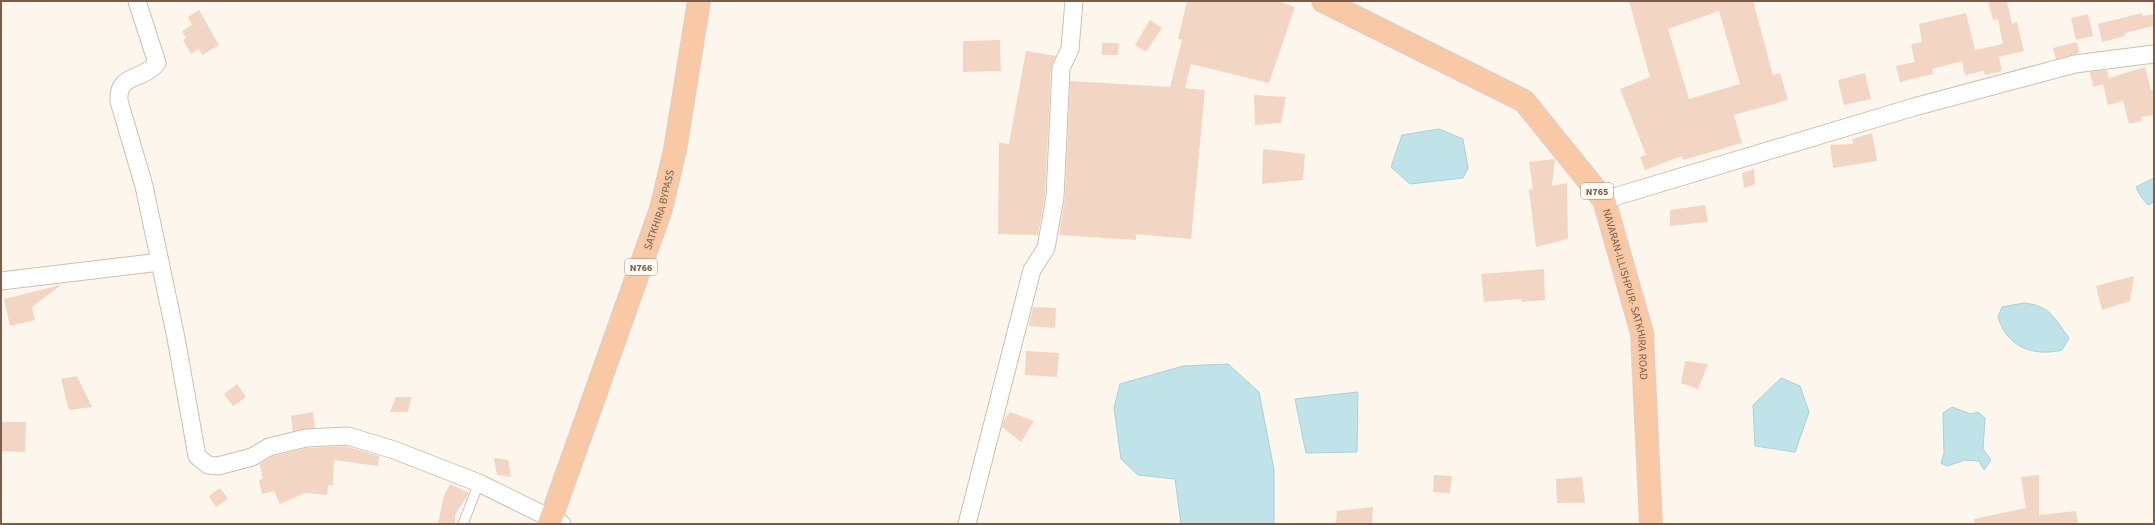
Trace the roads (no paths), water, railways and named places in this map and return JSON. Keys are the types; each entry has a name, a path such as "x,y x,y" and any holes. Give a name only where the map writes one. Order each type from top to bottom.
{"highway":[{"name":"SATKHIRA BYPASS","path":"554,522 661,209 675,150 699,1"},
{"name":"NAVARAN-ILLISHPUR- SATKHIRA ROAD","path":"1323,1 1524,100 1604,200 1642,333 1651,524"}],"street":[{"path":"137,1 157,63 149,71 123,83 118,91 119,101 144,186 176,338 197,456 208,465 218,466 252,457 270,447 306,438 348,436 394,450 478,484 554,522"},
{"path":"967,524 1032,270 1046,248 1055,197 1061,68 1070,49 1074,1"},
{"path":"1604,200 1914,107 2067,66 2154,54"},
{"path":"1,281 160,262"}],"lane":[{"path":"463,524 478,484"}],"water":[{"path":"1439,129 1463,139 1468,168 1463,178 1410,184 1391,167 1402,135"},
{"path":"2154,178 2154,202 2148,205 2141,197 2136,187"},
{"path":"2024,303 2040,307 2055,318 2069,338 2062,350 2051,352 2031,351 2022,347 2008,336 1998,317 2002,307"},
{"path":"1228,364 1259,392 1274,470 1274,524 1181,524 1175,479 1138,475 1121,459 1114,408 1120,384 1183,366"},
{"path":"1781,378 1800,386 1809,412 1795,452 1755,446 1753,405"},
{"path":"1358,392 1357,452 1306,453 1295,399"},
{"path":"1952,407 1971,414 1978,412 1985,418 1983,449 1991,460 1984,470 1979,461 1965,460 1947,466 1941,463 1944,453 1943,413"}]}
